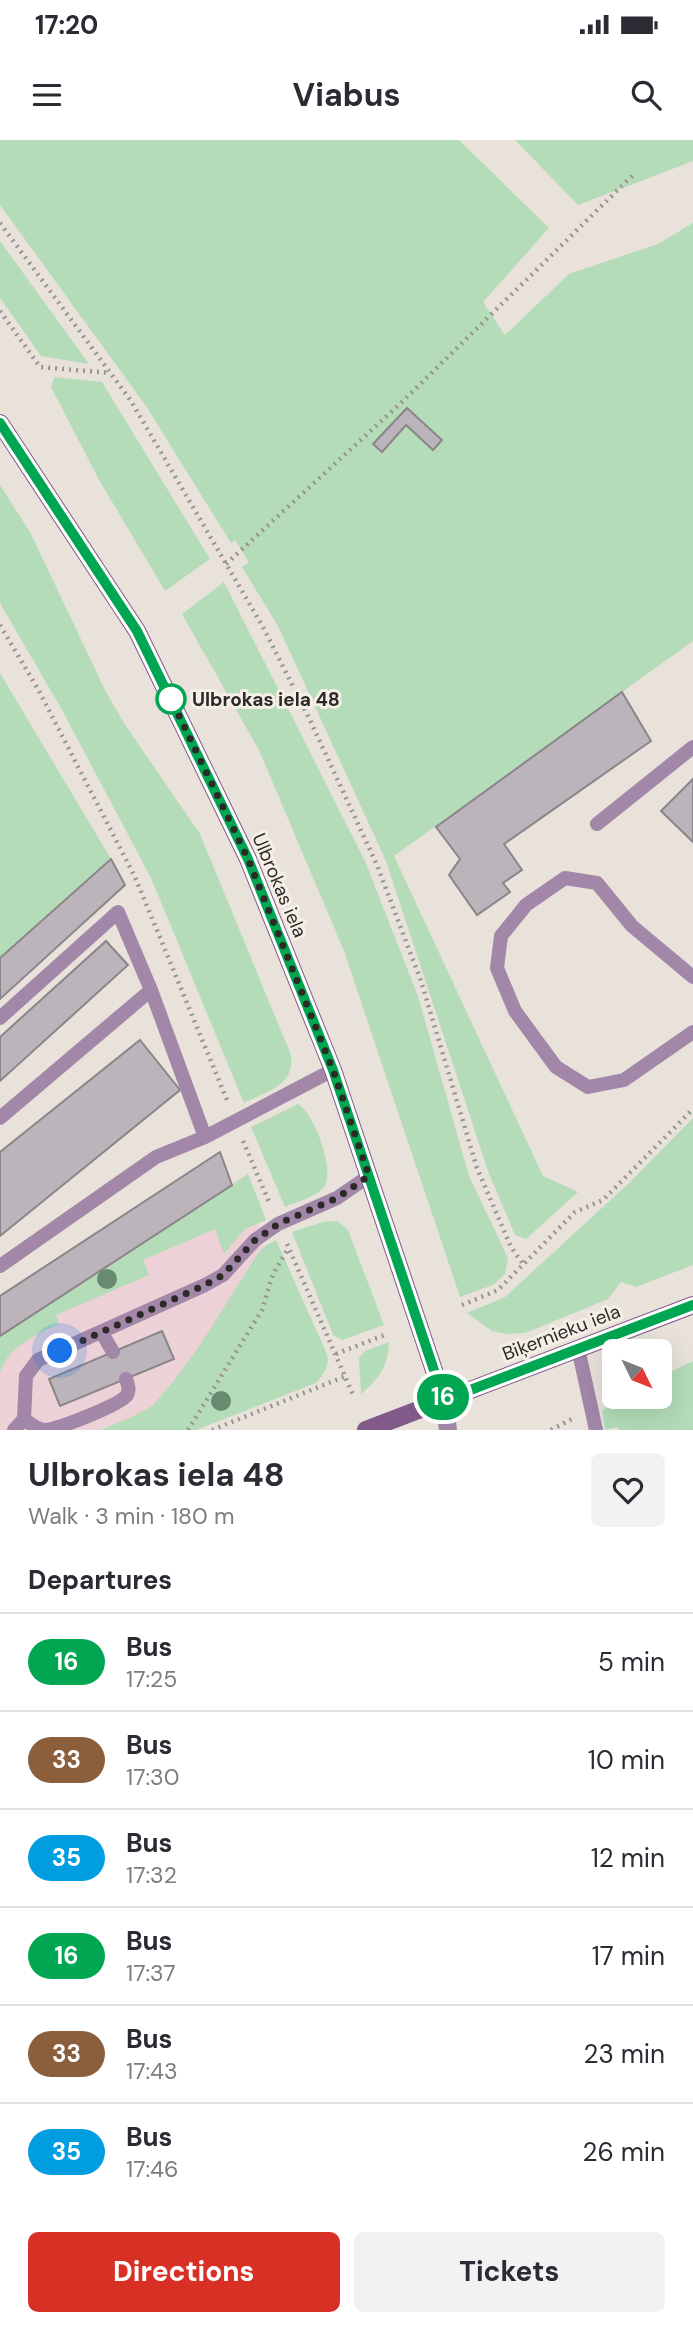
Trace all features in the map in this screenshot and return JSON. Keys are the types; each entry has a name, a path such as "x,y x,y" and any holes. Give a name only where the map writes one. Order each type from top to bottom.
{"main road":[{"name":"Ulbrokas iela","path":"0,423 137,631 248,859 333,1070 444,1400"},
{"name":"Biķernieku iela","path":"366,1430 693,1305"}],"street":[{"path":"444,1400 448,1430"}],"lane":[{"path":"597,824 693,747"},
{"path":"693,976 632,926 597,883 565,878 526,905 501,936 497,968 515,1011 556,1067 588,1087 624,1080 693,1032"},
{"path":"0,1018 118,912 151,990 205,1137"},
{"path":"0,1118 151,990"},
{"path":"0,1266 156,1157 205,1137 333,1070"},
{"path":"126,1379 128,1392 119,1402 55,1428 44,1430 19,1424 26,1376 38,1360 102,1333 223,1275 255,1240 278,1224 337,1198 369,1176"},
{"path":"102,1333 113,1352"},
{"path":"578,1348 596,1430"}],"path":[{"path":"226,564 402,401 634,174"},
{"path":"0,223 131,401 263,627 309,718 377,865 421,981 477,1168 511,1247 523,1264"},
{"path":"0,311 40,367 112,374"},
{"path":"462,1306 498,1290 575,1212 603,1200 693,1109"},
{"path":"188,1430 262,1310 273,1274 288,1248"},
{"path":"354,1397 336,1354 387,1334"},
{"path":"212,1430 346,1376"}],"shaded area":[{"path":"243,1177 269,1261 157,1430 0,1430 0,1337"}],"green space":[{"path":"0,140 459,140 549,228 483,302 505,335 569,274 658,244 693,223 693,641 394,856 543,1176 578,1192 526,1239 515,1235 489,1174 386,861 278,626 242,567 249,562 235,540 231,543 146,406 0,205"},
{"path":"515,140 693,140 693,161 578,205"},
{"path":"0,241 89,364 41,356 0,298"},
{"path":"54,377 102,382 210,559 165,591 98,478 51,387"},
{"path":"0,485 31,534 104,688 124,723 200,834 291,1055 289,1074 284,1081 244,1103 151,878 62,710 0,603"},
{"path":"224,582 365,861 418,996 469,1176 508,1258 505,1274 493,1285 460,1297 344,951 259,750 182,614"},
{"path":"0,673 111,859 0,958"},
{"path":"298,1104 316,1130 325,1156 327,1179 324,1187 316,1194 285,1207 251,1127"},
{"path":"693,1118 693,1265 636,1287 621,1282 608,1299 525,1333 492,1331 467,1313 505,1297 629,1183"},
{"path":"248,1174 266,1220 245,1229 224,1254 215,1229 143,1260 149,1275 56,1315 59,1324 32,1337 16,1349 0,1373 0,1337"},
{"path":"337,1221 348,1230 384,1325 342,1340 333,1335 292,1232 323,1222"},
{"path":"276,1240 327,1354 327,1366 316,1383 196,1430 100,1430 152,1406 202,1342 257,1255 265,1246"},
{"path":"389,1342 382,1371 361,1394 359,1358 365,1351"},
{"path":"693,1361 693,1430 619,1430 617,1427 605,1430 602,1411 604,1409 672,1409 672,1371"}],"building":[{"path":"407,408 442,440 433,450 406,425 382,452 373,444"},
{"path":"622,692 651,741 504,844 522,870 503,883 510,892 477,915 449,875 460,859 436,827"},
{"path":"693,779 693,842 661,811"},
{"path":"111,859 125,885 0,999 0,958"},
{"path":"106,941 128,965 0,1081 0,1037"},
{"path":"140,1040 180,1090 0,1236 0,1152"},
{"path":"220,1152 232,1185 0,1336 0,1296"},
{"path":"162,1331 174,1359 60,1406 49,1379"}],"bus line":[{"name":"16","path":"0,423 137,631 248,859 333,1070 444,1400 693,1305"}],"place":[{"name":"Ulbrokas iela 48","path":"171,699"}],"route":[{"path":"60,1351 223,1275 255,1240 278,1224 337,1198 369,1176 333,1070 248,859 171,699"}]}
